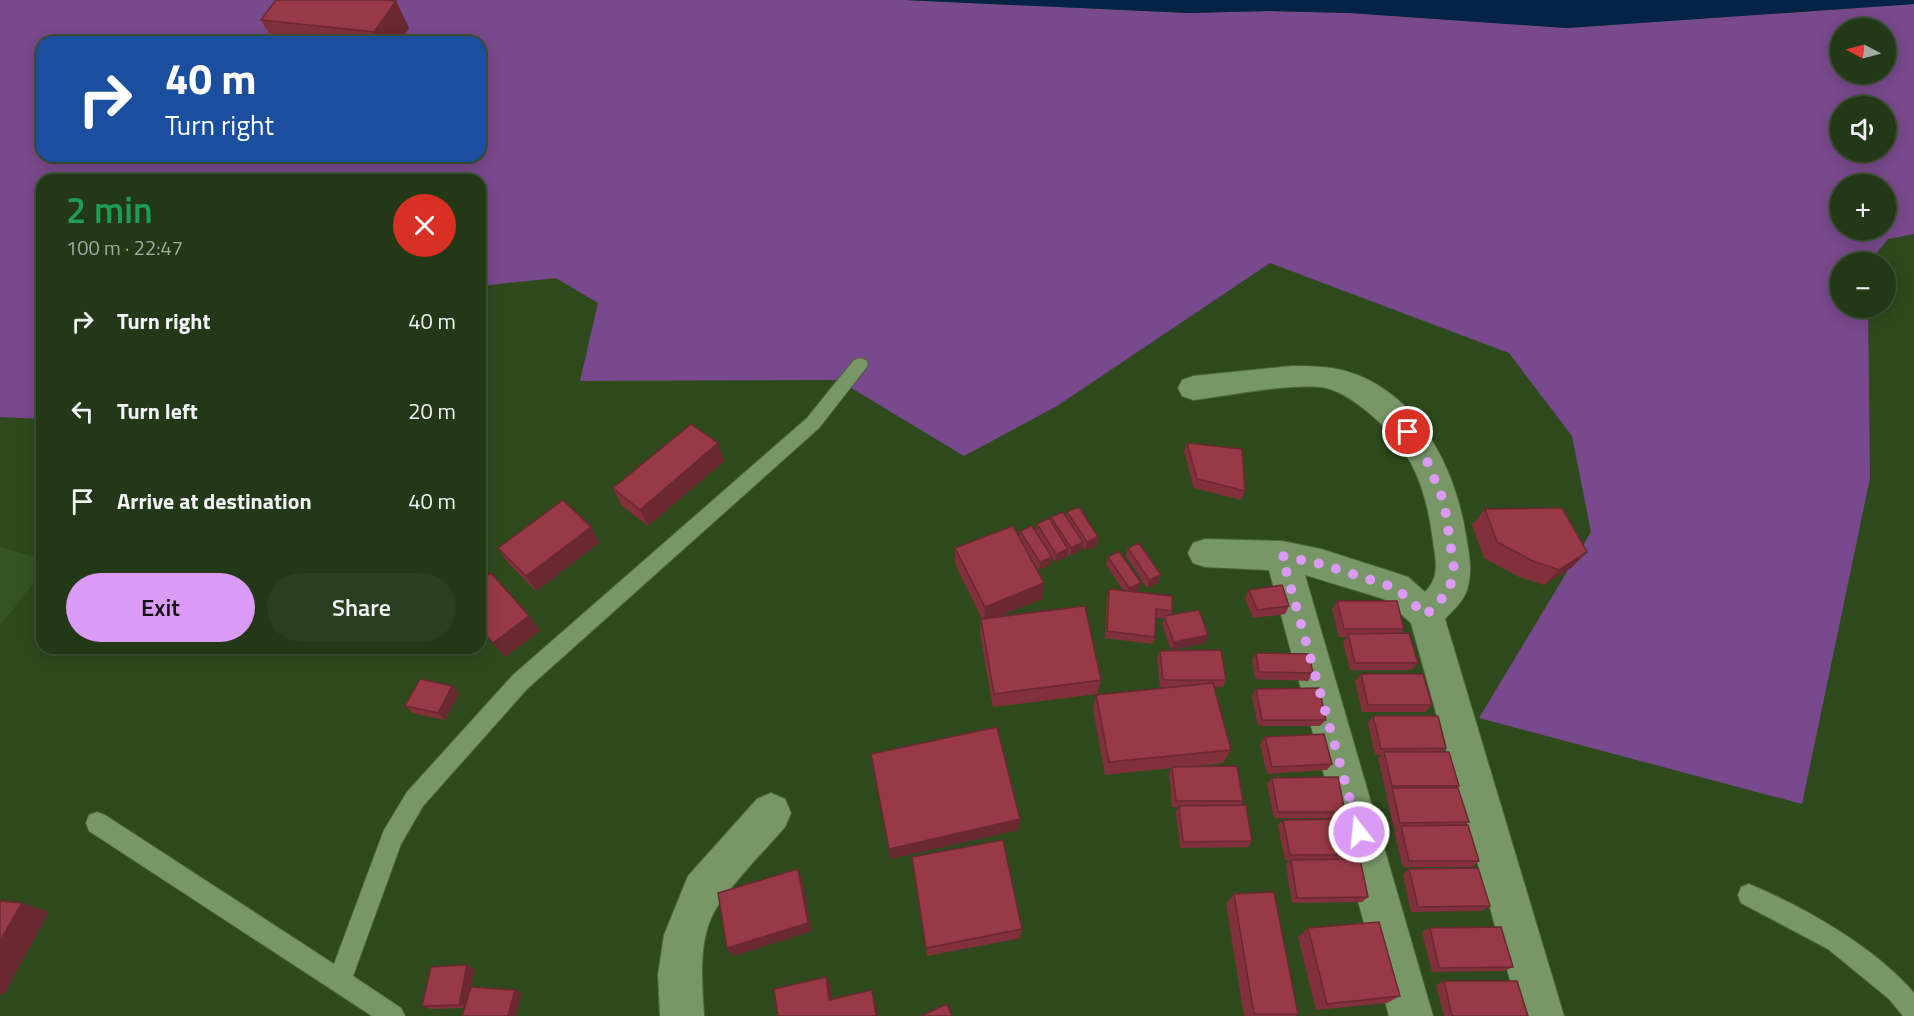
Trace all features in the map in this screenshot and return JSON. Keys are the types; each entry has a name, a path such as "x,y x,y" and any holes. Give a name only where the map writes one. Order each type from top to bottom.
{"street":[{"path":"1193,388 1292,377 1329,377 1365,392 1394,416 1422,449 1444,502 1454,569 1449,591 1426,615"},
{"path":"1205,553 1282,556 1321,564 1396,588 1426,615 1542,1016"},
{"path":"1282,556 1411,1016"},
{"path":"682,1016 680,975 685,935 703,891 771,813"}],"lane":[{"path":"340,981 392,838 415,800 520,682 813,423 860,364"},
{"path":"97,823 393,1016"},
{"path":"1749,895 1836,941 1898,991 1914,1011"}],"shaded area":[{"path":"0,0 905,0 1189,13 1268,11 1350,13 1567,28 1914,4 1914,234 1896,237 1896,174 1830,174 1830,240 1887,240 1877,252 1830,252 1830,318 1868,318 1870,478 1802,804 1479,718 1591,532 1572,436 1509,353 1270,263 1057,406 964,456 838,380 580,381 598,303 556,278 486,285 486,174 36,174 36,419 0,417"},
{"path":"0,547 36,557 36,580 0,626"}],"water":[{"path":"905,0 1914,0 1914,4 1567,28 1350,13 1268,11 1189,13"}],"building":[{"path":"276,0 396,1 374,32 261,20"},
{"path":"691,424 718,443 640,510 613,488"},
{"path":"1187,443 1242,449 1245,491 1197,479"},
{"path":"563,500 591,527 526,576 498,548"},
{"path":"1079,507 1098,537 1087,542 1067,512"},
{"path":"1562,508 1587,552 1559,570 1533,561 1497,542 1485,509"},
{"path":"1063,512 1083,542 1071,548 1051,517"},
{"path":"1049,518 1068,549 1056,554 1037,524"},
{"path":"1013,526 1044,583 985,607 955,548"},
{"path":"1032,526 1052,557 1040,562 1020,531"},
{"path":"1139,543 1161,575 1149,580 1128,548"},
{"path":"1119,551 1141,583 1129,588 1108,557"},
{"path":"491,573 529,616 493,643 486,635 486,576"},
{"path":"1282,585 1289,606 1257,610 1249,590"},
{"path":"1109,589 1172,596 1172,611 1156,609 1155,637 1107,631"},
{"path":"1337,601 1397,601 1404,629 1344,629"},
{"path":"1085,606 1101,680 994,694 981,619"},
{"path":"1199,610 1208,635 1174,642 1164,616"},
{"path":"1409,633 1418,663 1355,663 1348,634"},
{"path":"1221,650 1226,680 1163,680 1160,651"},
{"path":"1256,653 1309,654 1313,673 1259,672"},
{"path":"1361,674 1423,674 1432,705 1368,705"},
{"path":"420,679 452,686 438,713 405,706"},
{"path":"1213,683 1231,750 1109,762 1096,695"},
{"path":"1319,688 1326,720 1262,720 1256,689"},
{"path":"1373,716 1438,716 1446,748 1381,749"},
{"path":"997,727 1020,819 889,849 871,754"},
{"path":"1324,734 1332,764 1272,767 1265,737"},
{"path":"1384,752 1449,752 1459,786 1392,786"},
{"path":"1237,766 1243,801 1176,801 1172,767"},
{"path":"1338,777 1345,812 1278,812 1272,778"},
{"path":"1392,788 1458,788 1469,822 1400,823"},
{"path":"1246,805 1252,841 1183,842 1179,806"},
{"path":"1351,819 1358,855 1290,855 1283,820"},
{"path":"1468,825 1479,861 1409,861 1401,826"},
{"path":"1003,840 1022,929 926,948 912,857"},
{"path":"1360,859 1368,897 1297,898 1291,860"},
{"path":"1478,868 1490,906 1418,907 1409,869"},
{"path":"798,869 808,923 727,948 718,893"},
{"path":"1274,892 1298,1014 1254,1014 1234,894"},
{"path":"0,901 22,903 0,941"},
{"path":"1379,922 1400,996 1327,1004 1308,928"},
{"path":"1501,927 1513,967 1439,968 1430,928"},
{"path":"467,965 459,1005 422,1006 431,967"},
{"path":"826,977 829,1000 872,990 876,1016 778,1016 774,989"},
{"path":"1444,981 1517,981 1528,1016 1452,1016"},
{"path":"471,987 515,990 508,1016 462,1016"},
{"path":"947,1004 952,1016 921,1016"}],"route":[{"path":"1359,832 1282,556 1321,564 1396,588 1426,615 1449,591 1454,569 1444,502 1422,449 1408,432"}]}
